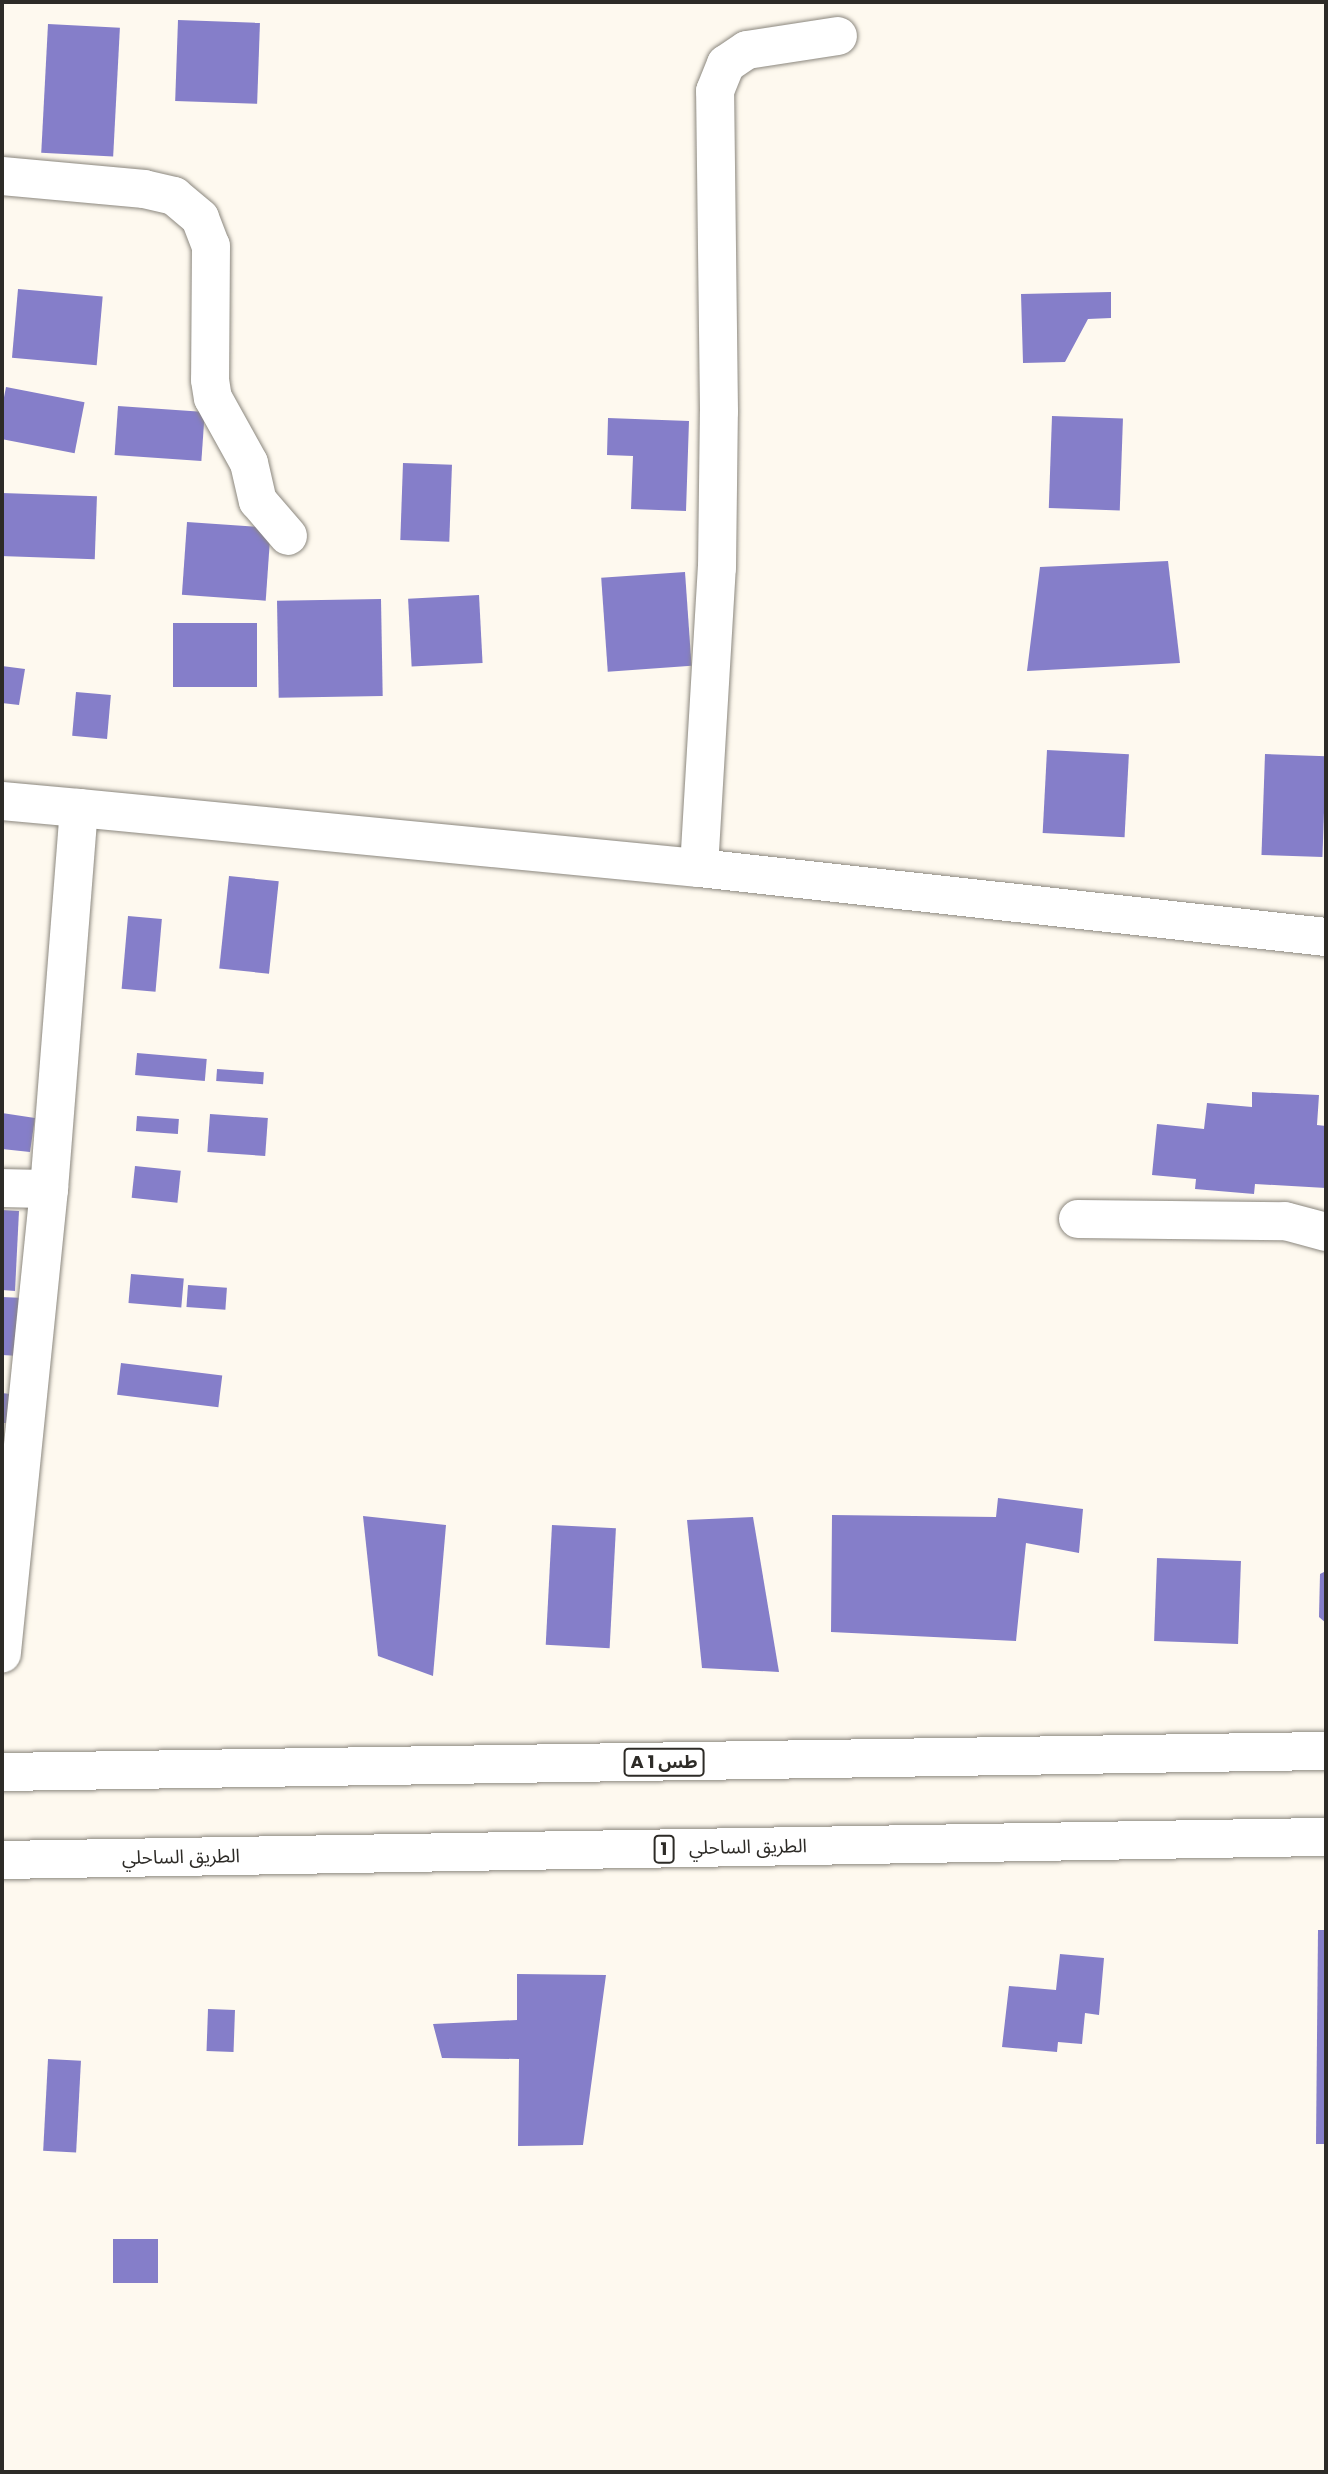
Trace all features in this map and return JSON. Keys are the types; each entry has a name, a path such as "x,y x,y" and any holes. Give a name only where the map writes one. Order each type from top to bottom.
{"main road":[{"path":"699,868 717,568 719,412 715,91 726,64 747,50 838,36"},
{"path":"2,176 144,189 174,196 200,218 211,246 210,380 214,398 249,463 263,510 288,536"},
{"path":"2,801 699,868 1326,937"},
{"path":"2,1654 49,1189 79,808"},
{"path":"2,1188 49,1189"},
{"path":"1079,1219 1285,1221 1326,1232"},
{"name":"A 1 طس","path":"2,1773 1326,1751"},
{"name":"الطريق الساحلي","path":"2,1860 1326,1837"}],"building":[{"path":"178,20 260,23 257,104 175,101"},
{"path":"48,24 120,28 113,157 41,153"},
{"path":"18,289 103,296 97,365 12,358"},
{"path":"1111,292 1111,318 1088,319 1065,362 1023,363 1021,294"},
{"path":"6,387 85,402 75,453 2,439 2,408"},
{"path":"118,406 205,412 201,461 115,455"},
{"path":"1052,416 1123,418 1120,510 1049,508"},
{"path":"608,418 689,421 686,511 631,509 633,456 607,455"},
{"path":"403,463 452,465 449,542 400,540"},
{"path":"2,493 97,496 95,559 2,556"},
{"path":"187,522 271,528 266,601 182,595"},
{"path":"1168,561 1180,663 1027,671 1040,567"},
{"path":"685,572 692,666 608,672 601,578"},
{"path":"479,595 483,663 412,667 408,599"},
{"path":"381,599 383,696 279,698 277,601"},
{"path":"173,623 257,623 257,687 173,687"},
{"path":"2,666 25,669 19,705 2,703"},
{"path":"76,692 111,695 107,739 72,736"},
{"path":"1047,750 1129,754 1125,837 1043,833"},
{"path":"1265,754 1326,756 1322,857 1261,855"},
{"path":"229,876 279,881 269,974 219,968"},
{"path":"128,916 162,919 156,992 122,989"},
{"path":"137,1053 207,1059 205,1081 135,1075"},
{"path":"217,1069 264,1072 263,1084 216,1081"},
{"path":"1252,1092 1319,1095 1317,1125 1326,1126 1326,1188 1255,1184 1254,1194 1195,1189 1196,1179 1152,1175 1157,1124 1204,1129 1207,1103 1252,1107"},
{"path":"2,1113 35,1118 30,1152 2,1149"},
{"path":"210,1114 268,1118 265,1156 207,1152"},
{"path":"137,1116 179,1119 178,1134 136,1131"},
{"path":"135,1166 181,1171 177,1203 132,1198"},
{"path":"2,1210 19,1211 15,1291 2,1290"},
{"path":"131,1274 184,1279 181,1308 128,1303"},
{"path":"188,1285 227,1288 225,1310 186,1307"},
{"path":"2,1297 24,1298 20,1356 2,1355"},
{"path":"121,1363 222,1375 218,1407 117,1395"},
{"path":"2,1393 10,1394 9,1423 2,1423"},
{"path":"998,1498 1083,1509 1079,1553 1026,1543 1016,1641 831,1632 832,1515 996,1517"},
{"path":"363,1516 446,1525 433,1676 378,1656"},
{"path":"753,1517 779,1672 702,1668 687,1520"},
{"path":"552,1525 616,1528 610,1648 546,1645"},
{"path":"1157,1558 1241,1561 1238,1644 1154,1641"},
{"path":"1326,1571 1326,1623 1319,1617 1320,1574"},
{"path":"1318,1930 1326,1930 1326,2144 1316,2144"},
{"path":"1060,1954 1104,1958 1099,2015 1085,2013 1082,2044 1058,2042 1057,2052 1002,2047 1009,1986 1056,1990"},
{"path":"517,1974 606,1975 583,2145 518,2146 519,2059 442,2058 433,2024 517,2020"},
{"path":"208,2009 235,2010 234,2052 207,2051"},
{"path":"48,2059 81,2061 76,2153 43,2151"},
{"path":"113,2239 158,2239 158,2283 113,2283"}]}
